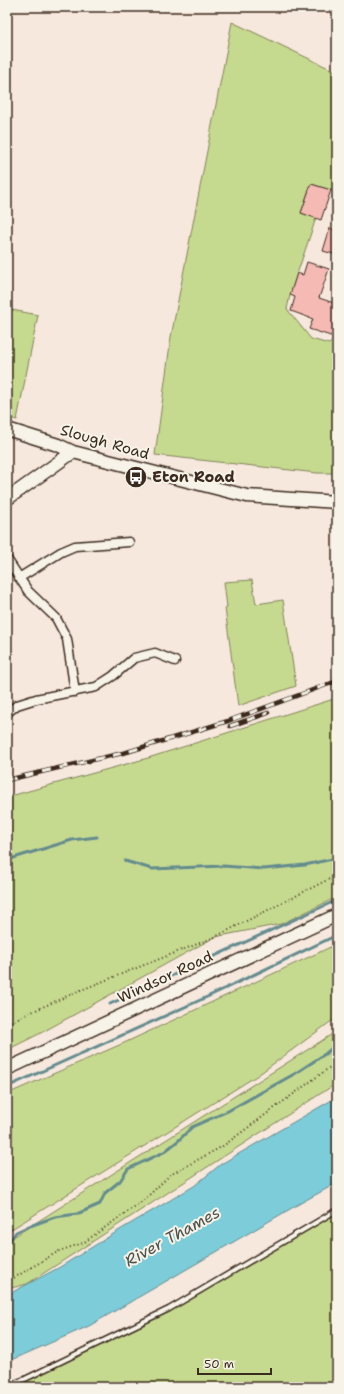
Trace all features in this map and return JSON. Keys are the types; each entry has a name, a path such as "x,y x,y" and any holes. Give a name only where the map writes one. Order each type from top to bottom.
{"main road":[{"name":"Slough Road","path":"7,429 73,452 247,496 337,502"},
{"path":"7,499 73,452"},
{"name":"Windsor Road","path":"7,1069 337,915"}],"street":[{"path":"19,578 61,552 75,546 129,542"},
{"path":"7,559 28,591 56,618 67,639 75,692"},
{"path":"7,713 16,705 36,699 96,687 113,676 134,658 155,653 175,660"}],"lane":[{"path":"7,1386 169,1309 337,1210"}],"path":[{"path":"7,1023 76,992 215,937 337,875"},
{"path":"7,1282 59,1251 83,1243 144,1200 170,1175 223,1146 337,1062"}],"green space":[{"path":"232,22 337,72 337,192 311,184 301,213 316,218 290,295 287,309 311,339 329,344 334,340 337,341 337,473 317,473 155,455 171,337"},
{"path":"7,309 38,315 17,420 7,417"},
{"path":"252,580 256,604 283,600 296,686 238,706 225,608 227,607 224,582"},
{"path":"337,698 337,897 281,924 215,937 39,1034 7,1050 7,797 148,758"},
{"path":"337,944 337,1017 258,1075 7,1232 7,1094 124,1043"},
{"path":"337,1031 337,1083 27,1284 7,1289 7,1241"},
{"path":"337,1210 337,1387 12,1387 54,1368 177,1303"}],"water":[{"name":"River Thames","path":"337,1097 337,1183 89,1326 7,1362 7,1295 60,1267 194,1186 221,1164"}],"building":[{"path":"311,184 331,190 321,220 301,213"},
{"path":"330,228 337,231 337,255 323,251"},
{"path":"307,262 329,269 319,298 337,304 337,338 309,329 313,319 291,311 295,297 290,295 297,273 303,275"}],"waterway":[{"path":"7,860 72,840 97,837"},
{"path":"125,861 152,869 223,866 264,869 305,865 337,858"},
{"path":"110,1004 337,900"},
{"path":"7,1087 207,997 337,935"},
{"path":"7,1245 16,1232 27,1227 55,1217 77,1214 100,1204 105,1193 120,1181 128,1169 164,1152 192,1127 228,1111 296,1073 325,1054 337,1044"}],"railway":[{"path":"7,780 127,752 228,721 337,681"},
{"path":"230,726 268,713"}],"place":[{"name":"Eton Road","path":"136,477"}]}
